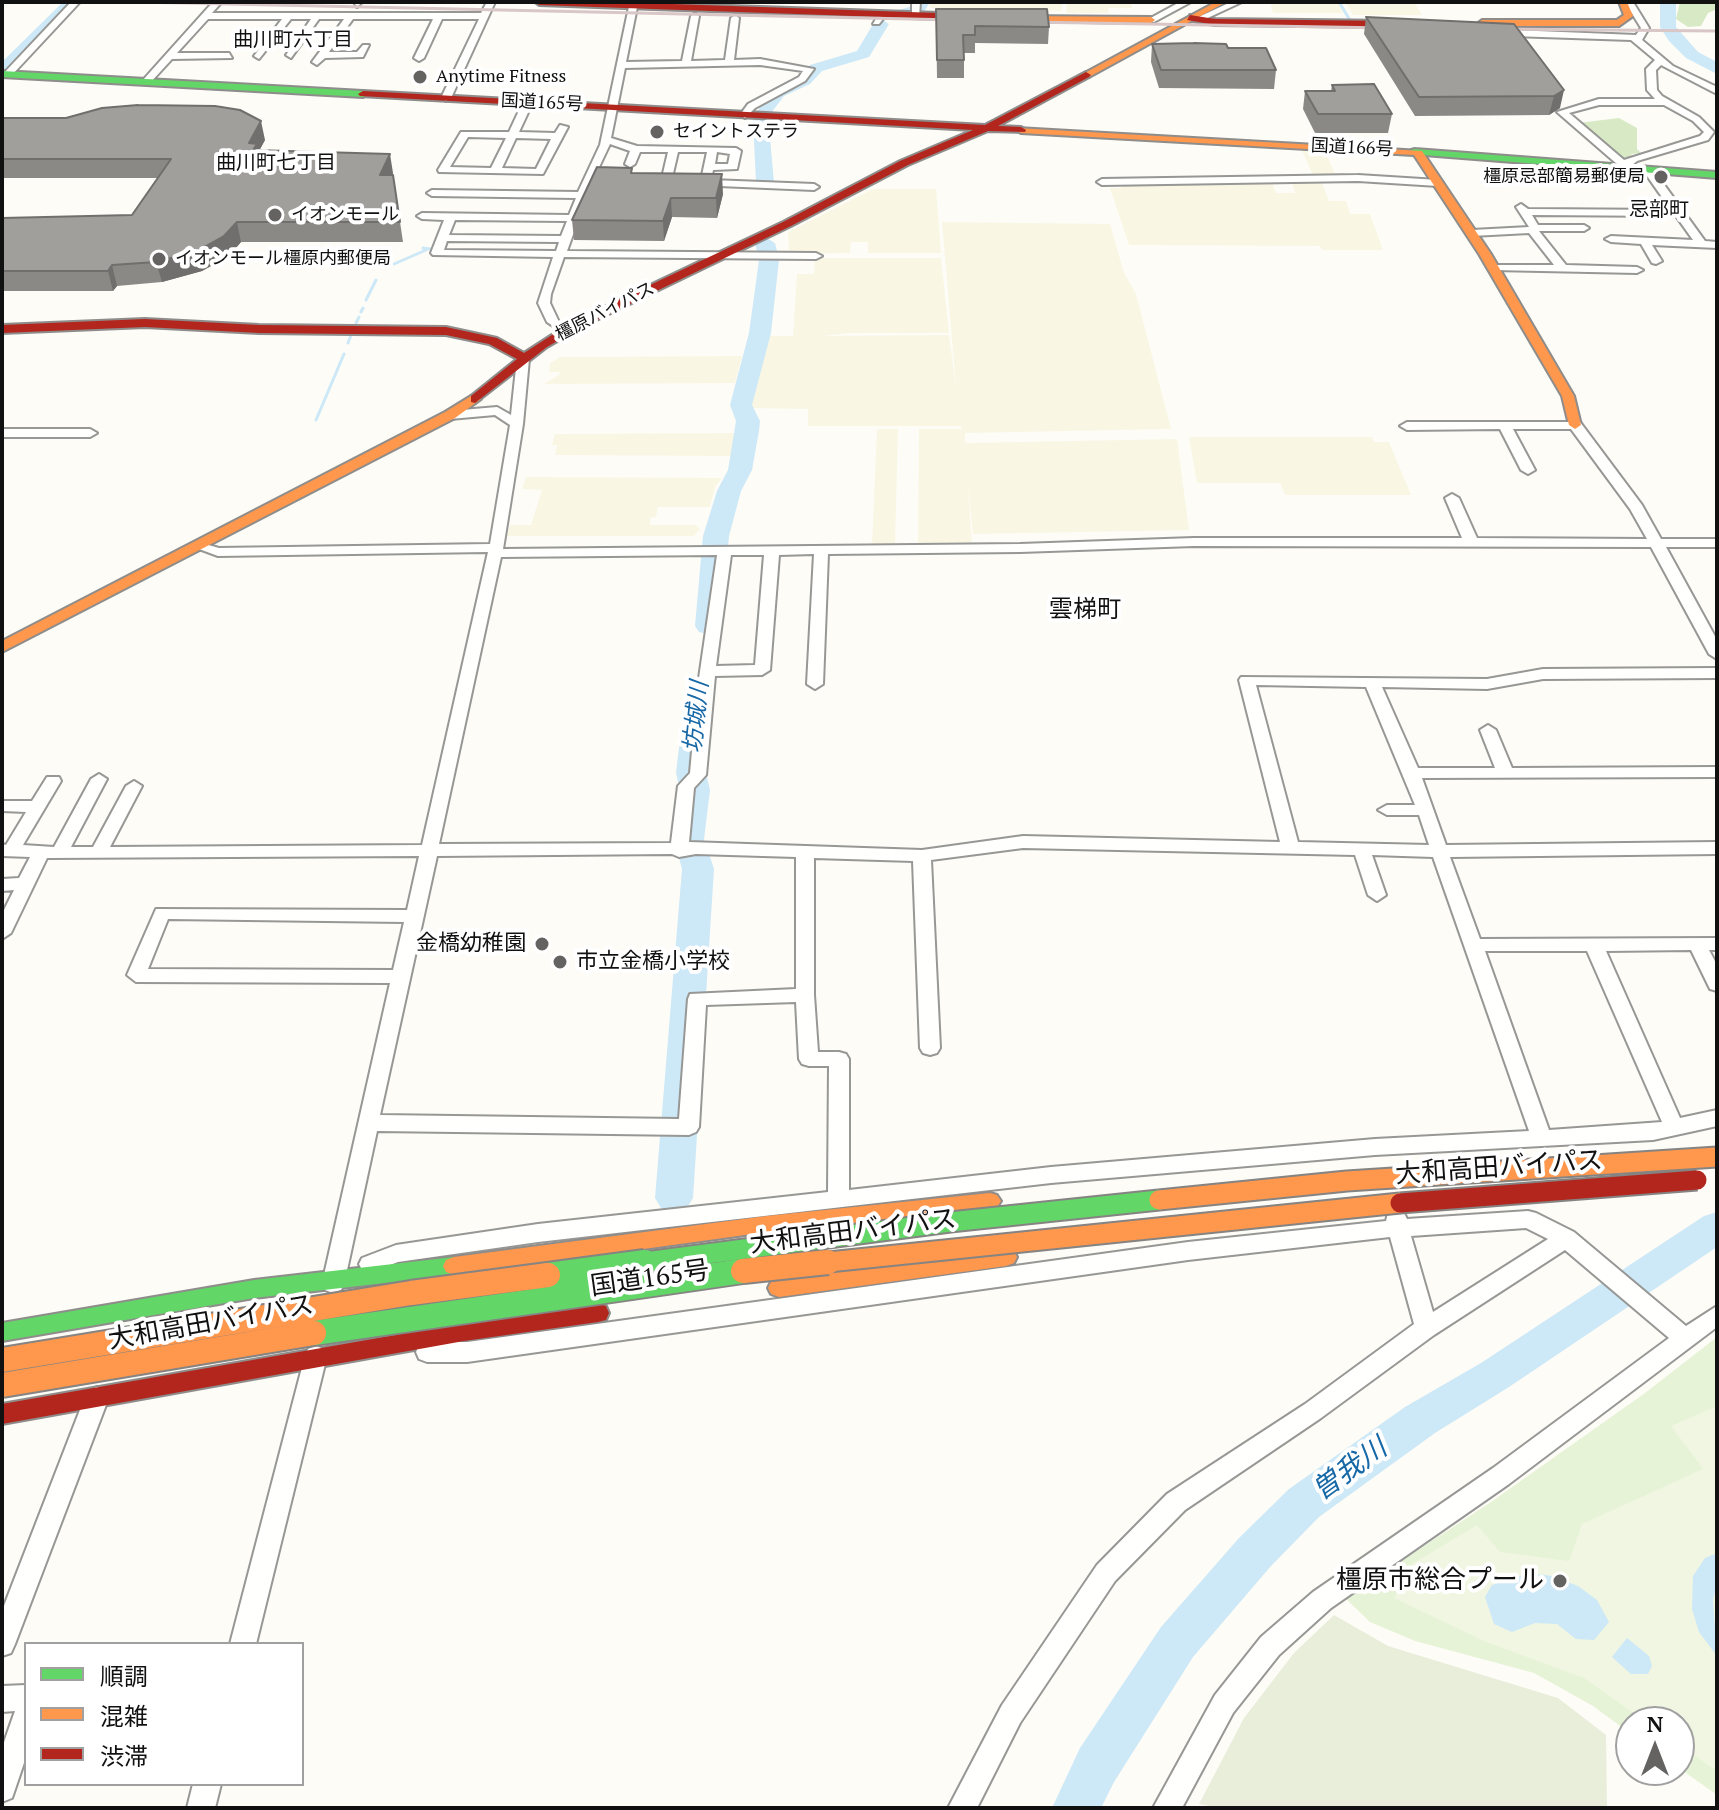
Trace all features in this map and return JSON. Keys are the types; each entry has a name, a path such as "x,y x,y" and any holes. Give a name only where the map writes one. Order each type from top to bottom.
{"main road":[{"path":"539,2 735,18 844,17"},
{"name":"橿原バイパス","path":"1097,48 1159,24 1197,14 1222,2"},
{"path":"1512,33 1465,29 1610,24 1629,18 1626,2"},
{"path":"633,8 990,23 1159,24"},
{"path":"880,18 916,10 1159,24"},
{"path":"1197,14 1416,28"},
{"name":"橿原バイパス","path":"2,629 275,494 442,406 518,354 864,183 987,128 1159,24"},
{"name":"国道165号","path":"5,74 987,128"},
{"path":"778,205 967,112"},
{"path":"861,121 909,129 915,132 917,138"},
{"name":"国道166号","path":"987,128 1624,166 1717,175"},
{"path":"1418,153 1493,267 1568,396 1575,425"},
{"path":"831,179 864,183"},
{"name":"橿原バイパス","path":"634,275 719,234"},
{"name":"橿原バイパス","path":"2,647 450,415 483,394 518,354 553,322 607,290"},
{"path":"2,329 158,323 259,329 427,330 471,334 518,354"},
{"name":"大和高田バイパス","path":"2,1360 396,1296 777,1243 1347,1181 1717,1157"},
{"name":"大和高田バイパス","path":"2,1385 409,1317 601,1289 973,1244 1354,1206 1717,1180"},
{"name":"国道165号","path":"2,1332 254,1289 911,1208 1347,1181"},
{"path":"755,1291 1354,1206"},
{"name":"国道165号","path":"2,1414 464,1332 617,1310"}],"street":[{"path":"5,74 76,2"},
{"path":"146,82 218,2"},
{"path":"446,98 491,2"},
{"path":"1159,24 1238,2"},
{"path":"1626,2 1645,28 1638,39"},
{"path":"553,322 551,286 583,195 595,179 633,8"},
{"path":"205,16 316,17 353,10 438,17 482,16"},
{"path":"353,10 320,59 360,55 366,47"},
{"path":"259,56 288,16"},
{"path":"691,79 695,16"},
{"path":"291,55 316,17"},
{"path":"419,58 438,17"},
{"path":"732,75 735,18"},
{"path":"1512,33 1621,35 1638,39 1680,74 1717,91"},
{"path":"169,56 229,56"},
{"path":"1661,60 1649,75 1652,90 1665,102 1696,119 1707,129 1708,136 1624,166 1562,112 1599,102 1665,102"},
{"path":"622,65 732,62 809,69 802,79 751,106 745,115"},
{"path":"495,171 528,102"},
{"path":"560,132 539,172 443,170 465,134 514,135 560,132"},
{"path":"606,140 636,149 736,151 733,167 709,167"},
{"path":"630,164 636,149"},
{"path":"666,182 674,149"},
{"path":"705,183 713,149"},
{"path":"1648,170 1701,243"},
{"path":"1102,182 1368,178 1438,183"},
{"path":"692,182 831,179"},
{"path":"652,181 679,182"},
{"path":"432,193 583,195"},
{"path":"1562,268 1522,209 1677,213"},
{"path":"422,216 574,218"},
{"path":"451,216 440,247 564,248 674,256 816,256"},
{"path":"1472,233 1584,228"},
{"path":"1694,232 1717,232"},
{"path":"1611,239 1717,245"},
{"path":"1644,240 1656,261"},
{"path":"1493,267 1637,270"},
{"path":"244,1642 371,1123 495,550 517,424 518,354"},
{"path":"450,415 497,411 517,424"},
{"path":"1407,426 1575,425 1637,508 1717,654"},
{"path":"1505,427 1528,470"},
{"path":"2,433 90,433"},
{"path":"1452,498 1472,544"},
{"path":"198,546 233,552 1020,548 1194,542 1717,543"},
{"path":"687,849 692,781 708,671 718,549"},
{"path":"708,671 762,670 772,549"},
{"path":"815,684 821,549"},
{"path":"1291,850 1247,680 1487,684 1543,674 1717,673"},
{"path":"1372,683 1412,773 1542,1138"},
{"path":"1488,730 1506,773"},
{"path":"1412,773 1717,772"},
{"path":"2,933 26,884 99,779"},
{"path":"7,850 53,781"},
{"path":"99,852 134,786"},
{"path":"2,806 37,807"},
{"path":"1387,810 1424,810"},
{"path":"7,850 687,849 922,856 1023,842 1291,850 1717,848"},
{"path":"1362,850 1377,895"},
{"path":"805,852 805,995 809,1059 839,1059 838,1199"},
{"path":"922,856 930,1048"},
{"path":"2,885 26,884"},
{"path":"401,977 136,975 162,913 416,916"},
{"path":"1472,945 1707,944 1717,984"},
{"path":"1594,945 1675,1129"},
{"path":"371,1123 689,1127 697,999 805,995"},
{"path":"335,1279 396,1254 538,1233 1051,1175 1375,1147 1675,1129 1717,1118"},
{"path":"1375,1147 1426,1328"},
{"path":"352,1353 467,1352 1188,1251 1399,1228 1528,1219 1570,1241 1682,1334"},
{"path":"962,1808 1011,1714 1106,1573 1176,1502 1313,1411 1426,1328 1570,1241"},
{"path":"1167,1808 1224,1704 1270,1646 1322,1600 1501,1476 1682,1334 1717,1315"},
{"path":"53,1405 63,1322"},
{"path":"2,1644 97,1397"},
{"path":"2,1699 24,1698"},
{"path":"2,1788 24,1723"},
{"path":"201,1808 206,1786"}],"shaded area":[{"path":"928,2 1062,4 1061,11 931,8"},
{"path":"1067,2 1131,2 1132,8 1108,8 1109,13 1066,13"},
{"path":"1337,2 1343,13 1273,13 1271,4"},
{"path":"1345,2 1414,2 1422,15 1353,15"},
{"path":"1301,149 1325,151 1336,176 1314,177"},
{"path":"1271,180 1276,193 1295,193 1291,180 1321,180 1329,201 1346,201 1350,214 1370,214 1383,250 1322,250 1320,246 1129,245 1110,188 1121,188 1120,183"},
{"path":"873,189 936,189 941,253 868,253 868,242 851,242 850,253 789,254 788,232"},
{"path":"942,222 1110,224 1124,273 1136,294 1171,429 965,433 965,443 1177,439 1189,530 973,534 968,485 972,545 918,545 919,429 961,429 961,426 808,426 808,409 748,408 745,403 763,336 793,336 797,274 814,274 815,258 941,258 949,333 824,336 949,335 956,387"},
{"path":"742,356 735,383 544,384 559,375 560,372 549,372 550,363 560,357"},
{"path":"877,429 898,429 895,546 872,546"},
{"path":"736,433 732,456 555,455 557,445 552,445 555,434"},
{"path":"1189,437 1372,437 1374,442 1389,442 1411,495 1285,495 1280,483 1197,483"},
{"path":"526,477 722,478 715,487 710,507 658,507 656,517 650,518 650,525 696,525 700,529 694,536 507,536 510,525 531,525 542,490 522,489"}],"green space":[{"path":"1680,2 1717,2 1717,9 1708,13 1701,26 1688,27 1676,19"},
{"path":"1619,118 1637,128 1637,149 1641,153 1631,154 1633,157 1612,159 1570,124"},
{"name":"橿原市総合プール","path":"1717,1337 1717,1795 1695,1779 1695,1706 1615,1706 1615,1722 1593,1706 1534,1673 1415,1641 1370,1622 1345,1598 1491,1502 1645,1393"},
{"name":"橿原市総合プール","path":"1717,1406 1717,1771 1695,1756 1695,1706 1623,1706 1584,1678 1484,1641 1394,1598 1412,1564 1477,1525 1500,1552 1569,1561 1582,1524 1703,1469 1671,1426"},
{"path":"1334,1615 1388,1646 1558,1698 1606,1735 1607,1808 1219,1808 1199,1804 1244,1718 1294,1653"}],"water":[{"path":"1717,1553 1717,1585 1713,1600 1717,1656 1699,1632 1692,1609 1693,1576 1705,1558"},
{"path":"1529,1573 1552,1576 1578,1586 1597,1600 1609,1622 1594,1640 1576,1639 1557,1624 1535,1623 1512,1632 1494,1624 1485,1597 1492,1585"},
{"path":"1627,1638 1649,1656 1652,1666 1648,1674 1631,1674 1612,1657"}],"building":[{"path":"936,9 1047,9 1049,27 975,26 975,35 963,35 964,60 937,60"},
{"path":"1366,17 1514,24 1564,90 1554,96 1419,97"},
{"path":"1152,44 1226,44 1228,48 1266,48 1276,70 1161,70"},
{"path":"1374,84 1392,114 1318,114 1305,91 1335,91 1332,85"},
{"name":"イオンモール","path":"215,106 240,110 261,121 249,143 257,144 253,150 390,154 380,175 393,175 400,222 237,222 224,236 197,251 156,262 112,265 108,271 2,271 2,218 132,215 171,159 2,159 2,118 66,118 102,108"},
{"path":"597,167 632,168 631,173 722,174 716,198 671,198 663,221 572,220"}],"waterway":[{"path":"6,67 72,2"},
{"name":"坊城川","path":"904,13 919,9 922,2"},
{"path":"1339,2 1351,22"},
{"name":"曽我川","path":"1668,2 1668,27 1675,38 1692,55 1717,69"},
{"name":"坊城川","path":"766,112 778,93 804,80 816,68 863,54 881,24"},
{"name":"坊城川","path":"762,120 765,182"},
{"name":"坊城川","path":"708,626 716,536 729,491 740,470 747,431 748,421 741,405 760,333 769,260 765,243"},
{"path":"423,248 438,250"},
{"path":"394,264 426,250"},
{"path":"366,300 376,280"},
{"path":"361,312 363,308"},
{"path":"356,323 359,317"},
{"path":"348,343 351,335"},
{"path":"316,420 344,354"},
{"name":"坊城川","path":"674,1198 698,869 689,839 695,790 691,773 694,747"},
{"name":"曽我川","path":"1076,1808 1097,1765 1177,1642 1255,1552 1304,1503 1420,1420 1495,1375 1717,1227"}],"railway":[{"path":"137,2 956,20"},
{"path":"1028,22 1388,28"},
{"path":"1496,29 1717,31"}],"traffic: fast":[{"path":"2,74 363,94"},
{"path":"1415,152 1717,175"},
{"path":"548,1275 950,1222 1159,1200"},
{"path":"2,1332 254,1289 454,1266"},
{"path":"314,1333 743,1271"}],"traffic: slow":[{"path":"1086,75 1222,2"},
{"path":"1482,23 1619,23 1629,16 1623,2"},
{"path":"1017,18 1151,20"},
{"path":"1021,130 1415,152"},
{"path":"1418,153 1485,254 1568,396 1575,425"},
{"path":"2,647 450,415 475,399"},
{"path":"1159,1200 1347,1181 1717,1157"},
{"path":"454,1266 767,1224 990,1201"},
{"path":"743,1271 1400,1203"},
{"path":"779,1288 1006,1257"},
{"path":"2,1360 411,1293 548,1275"},
{"path":"2,1385 314,1333"}],"traffic: jam":[{"path":"539,2 968,17"},
{"path":"1190,18 1215,22 1397,24"},
{"path":"475,399 543,344 576,325 787,224 904,163 987,128 1086,75"},
{"path":"363,94 1021,130"},
{"path":"2,329 145,323 259,329 446,331 493,341 518,353 523,359"},
{"path":"1400,1203 1697,1180"},
{"path":"2,1414 464,1332 598,1313"}],"place":[{"name":"Anytime Fitness","path":"420,77"},
{"name":"セイントステラ","path":"657,132"},
{"name":"橿原忌部簡易郵便局","path":"1661,177"},
{"name":"イオンモール","path":"275,215"},
{"name":"イオンモール橿原内郵便局","path":"159,259"},
{"name":"金橋幼稚園","path":"542,944"},
{"name":"市立金橋小学校","path":"560,962"},
{"name":"橿原市総合プール","path":"1560,1581"}],"district":[{"name":"曲川町六丁目","path":"293,40"},
{"name":"曲川町七丁目","path":"276,163"},
{"name":"忌部町","path":"1659,210"},
{"name":"雲梯町","path":"1085,610"}]}
